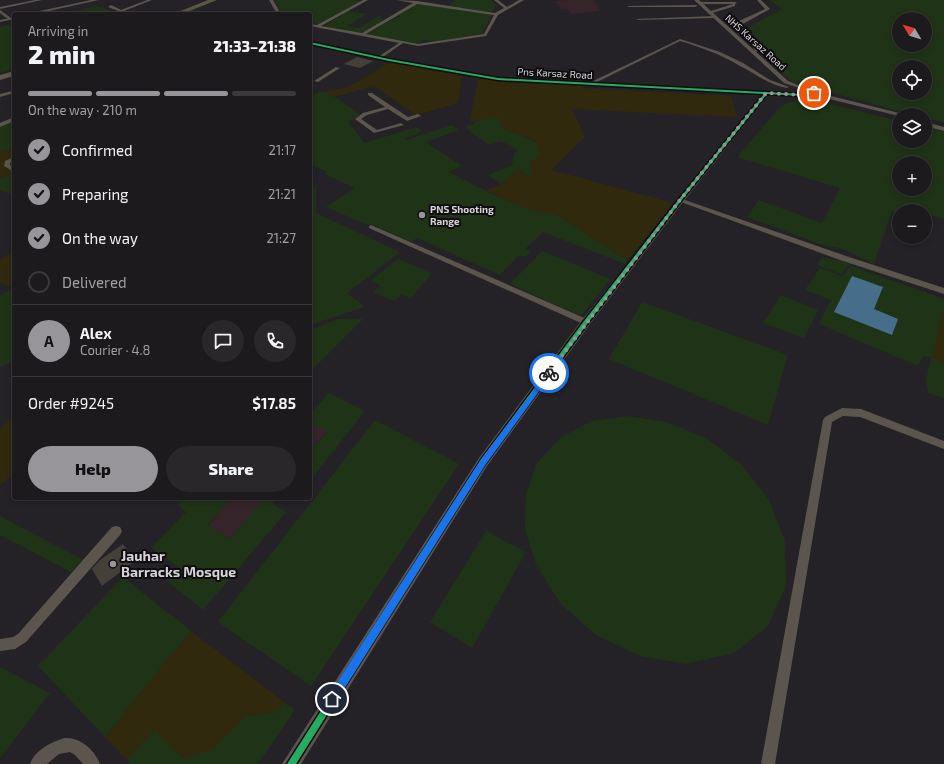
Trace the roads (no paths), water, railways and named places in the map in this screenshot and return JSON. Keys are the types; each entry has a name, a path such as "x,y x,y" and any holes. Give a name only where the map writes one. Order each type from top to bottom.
{"main road":[{"path":"173,12 205,0"},
{"path":"181,12 214,0"},
{"path":"0,77 12,73"},
{"path":"0,84 12,79"}],"street":[{"path":"0,8 40,0"},
{"path":"38,12 97,0"},
{"path":"43,12 103,0"},
{"path":"111,6 110,7 121,11 150,0"},
{"path":"271,0 278,12"},
{"path":"318,26 366,0"},
{"path":"398,0 418,1 496,14"},
{"path":"496,0 506,8"},
{"path":"312,24 401,43 418,45 485,35 496,14 522,0"},
{"name":"NHS Karsaz Road","path":"691,0 711,16 774,77 802,94"},
{"path":"759,0 769,8 740,23 739,25 767,66"},
{"path":"743,32 744,25 748,21 774,10 764,0"},
{"path":"362,35 418,1"},
{"path":"733,2 735,4 711,16 639,20 628,5 697,4 733,2"},
{"path":"0,11 12,18"},
{"path":"0,20 12,18"},
{"path":"589,84 680,40 715,52 741,64 776,85 787,86"},
{"path":"380,58 401,43"},
{"name":"Pns Karsaz Road","path":"312,44 486,78 766,93 813,94"},
{"name":"NHS Karsaz Road","path":"743,47 786,82 813,94 892,116"},
{"path":"316,82 338,68"},
{"path":"0,96 12,92"},
{"path":"291,764 484,462 586,322 680,200 766,93"},
{"path":"370,94 407,119 418,116"},
{"name":"NHS Karsaz Road","path":"813,94 892,113"},
{"path":"389,107 365,114 358,119 376,132 401,124"},
{"path":"0,125 12,120"},
{"path":"932,123 944,126"},
{"path":"932,125 944,129"},
{"path":"12,160 7,162 7,166 12,169"},
{"path":"680,200 843,258 944,291"},
{"path":"371,227 586,322"},
{"path":"768,764 828,420 842,412 861,413 944,444"},
{"path":"0,645 14,643 22,638 116,531"},
{"path":"37,764 56,749 66,744 75,746 93,764"}],"water":[{"path":"852,276 883,287 874,309 898,319 892,335 834,312"}],"place":[{"name":"PNS Shooting Range","path":"422,215"},
{"name":"Jauhar Barracks Mosque","path":"113,564"}]}
